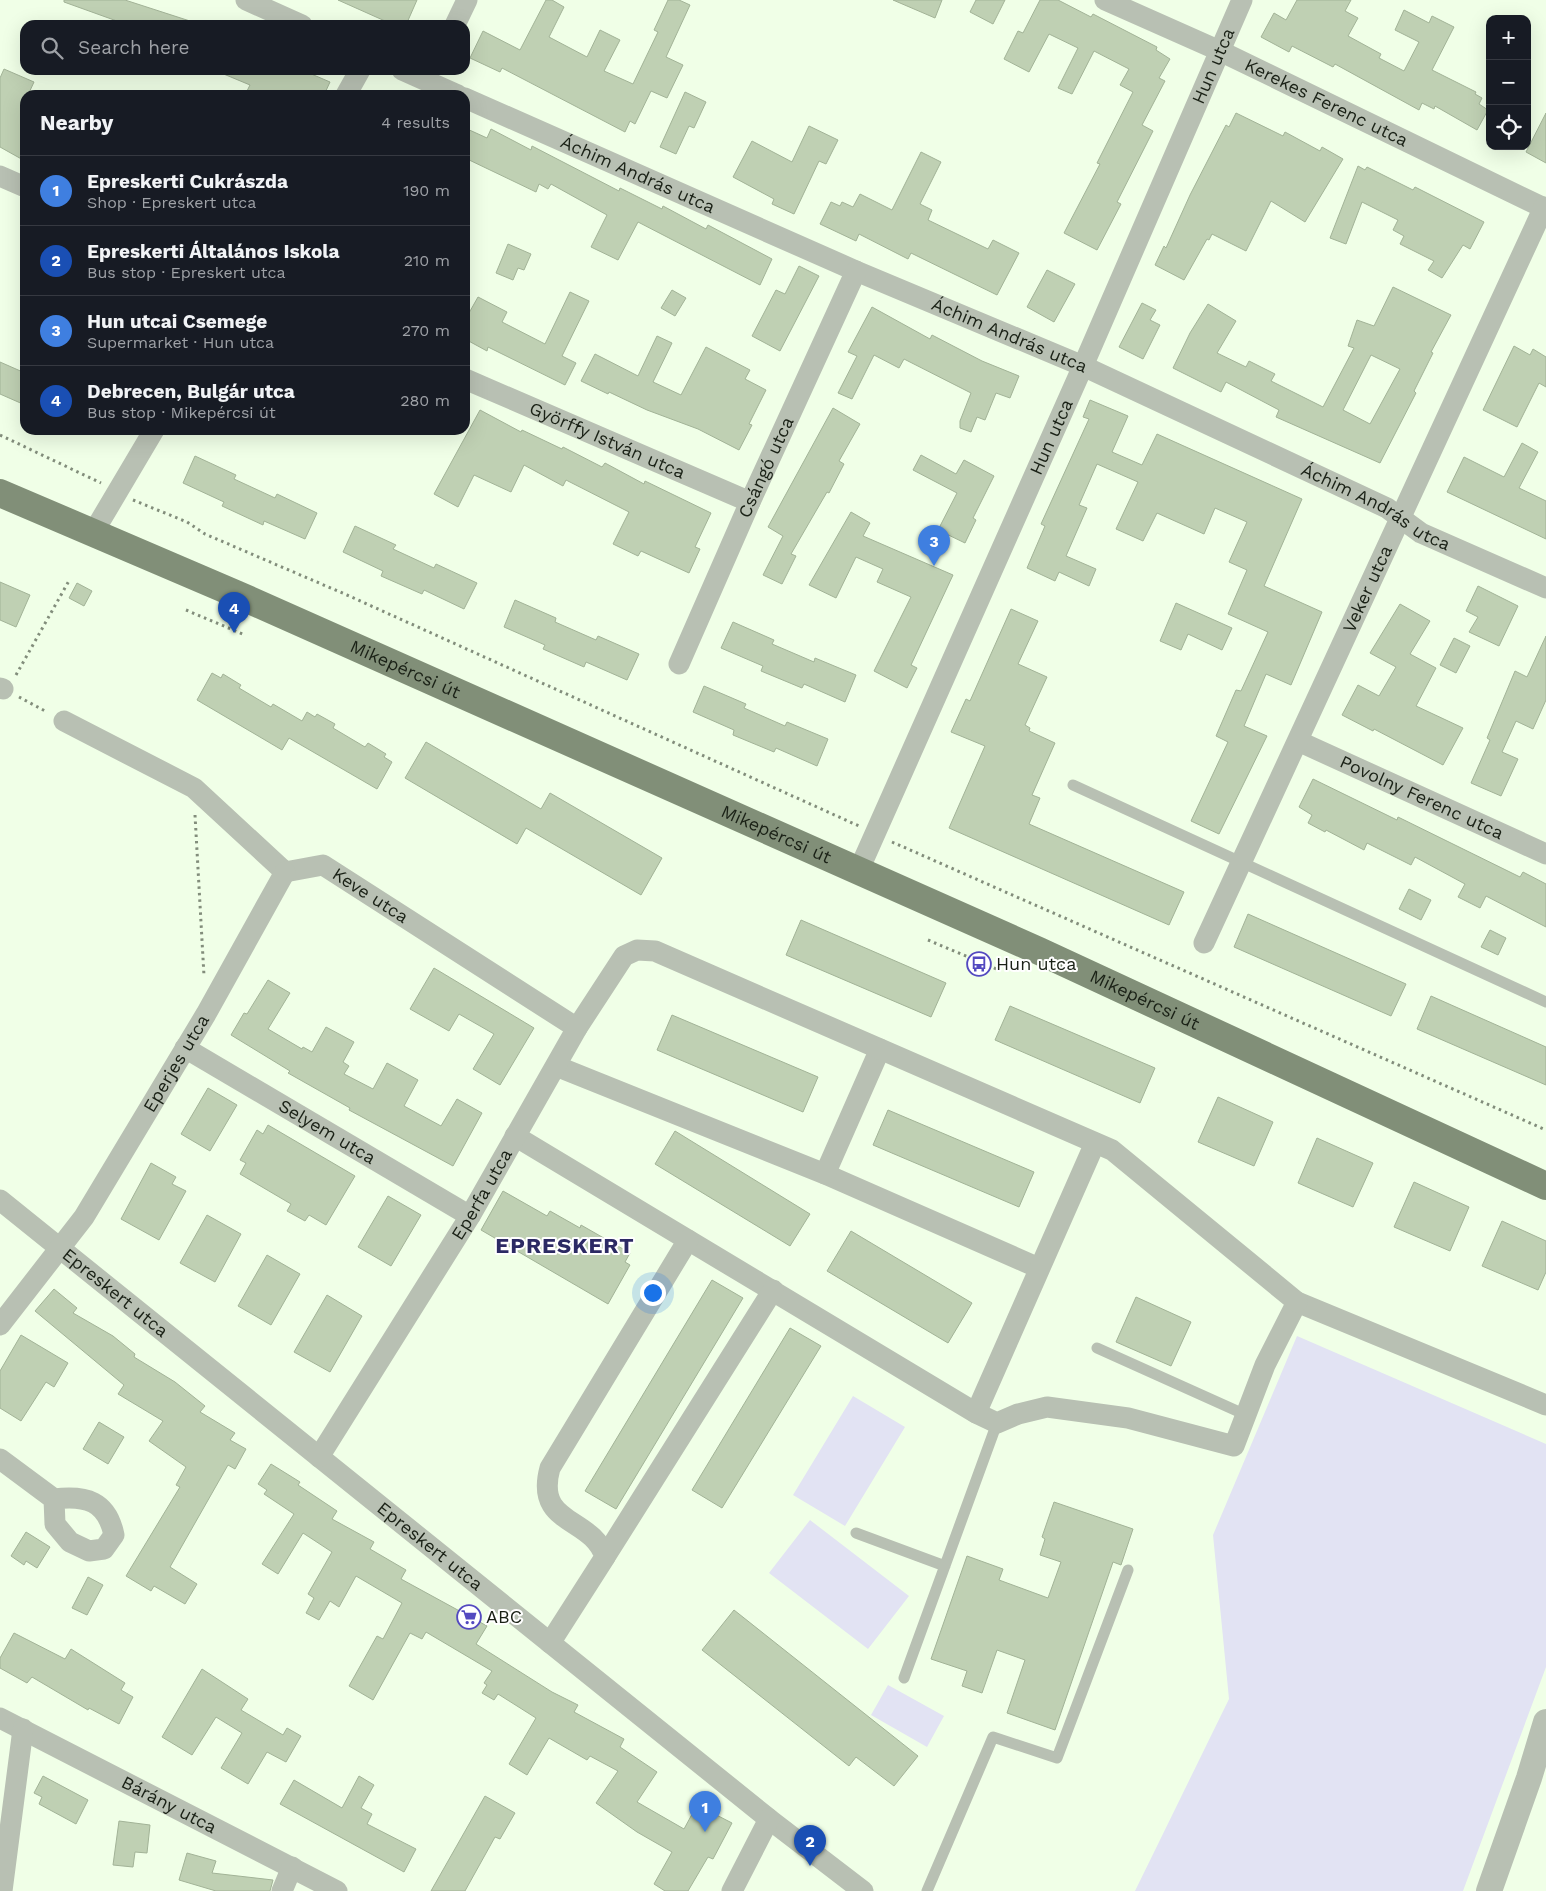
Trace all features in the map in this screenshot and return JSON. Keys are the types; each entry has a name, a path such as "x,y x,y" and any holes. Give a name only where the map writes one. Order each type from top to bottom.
{"main road":[{"name":"Mikepércsi út","path":"0,493 236,594 858,872 1040,951 1546,1186"}],"street":[{"path":"246,0 291,20"},
{"path":"457,20 466,0"},
{"name":"Kerekes Ferenc utca","path":"1105,0 1220,51 1545,208"},
{"name":"Hun utca","path":"858,872 1083,366 1242,0"},
{"path":"349,90 357,75"},
{"path":"431,76 451,90"},
{"name":"Áchim András utca","path":"470,100 856,272 1083,366 1387,508 1421,533 1546,588"},
{"path":"0,176 20,185"},
{"name":"Veker utca","path":"1204,943 1545,208"},
{"name":"Csángó utca","path":"679,664 750,502 856,272"},
{"name":"Györffy István utca","path":"470,381 750,502"},
{"path":"93,533 151,435"},
{"path":"64,721 194,788 286,872"},
{"name":"Povolny Ferenc utca","path":"1298,741 1546,854"},
{"name":"Keve utca","path":"286,872 323,865 577,1028"},
{"name":"Eperjes utca","path":"0,1325 84,1217 206,1014 286,872"},
{"name":"Eperfa utca","path":"319,1458 470,1216 577,1028 624,956 637,950 655,951 880,1049"},
{"name":"Selyem utca","path":"185,1048 470,1216"},
{"path":"825,1174 880,1049 1112,1150 1296,1302 1546,1405"},
{"path":"556,1066 825,1174 1039,1268"},
{"path":"515,1136 976,1413 997,1423 1018,1414 1047,1407 1128,1418 1234,1446 1266,1365 1296,1302"},
{"path":"976,1413 1095,1143"},
{"name":"Epreskert utca","path":"0,1200 770,1819 864,1891"},
{"path":"606,1557 601,1544 553,1509 547,1497 546,1483 550,1468 688,1240"},
{"path":"550,1643 774,1290"},
{"path":"0,1459 54,1499"},
{"name":"Bárány utca","path":"0,1718 337,1891"},
{"path":"1489,1891 1530,1778 1546,1722"},
{"path":"2,1891 23,1729"},
{"path":"1530,1778 1546,1744"},
{"path":"732,1891 770,1819"},
{"path":"282,1891 292,1867"}],"lane":[{"path":"1073,785 1546,1002"},
{"path":"1096,1348 1246,1415"},
{"path":"904,1678 997,1423"},
{"path":"856,1532 945,1566"},
{"path":"927,1891 992,1737 1057,1758 1128,1570"}],"path":[{"path":"0,436 86,474 117,492 187,522 205,534 452,642 916,854 1546,1130"},
{"path":"64,721 4,689 70,579"},
{"path":"186,610 245,635"},
{"path":"194,788 206,1014"},
{"path":"928,940 999,970"}],"shaded area":[{"path":"1297,1336 1546,1444 1546,1667 1463,1891 1135,1891 1229,1699 1213,1535"},
{"path":"853,1396 905,1427 845,1526 793,1495"},
{"path":"810,1520 909,1596 868,1649 769,1573"},
{"path":"888,1685 944,1716 927,1747 871,1715"}],"building":[{"path":"64,0 125,0 187,20 114,20 64,2"},
{"path":"338,0 417,0 408,20 383,20"},
{"path":"546,0 552,0 564,7 549,37 587,57 600,30 620,40 604,71 633,84 658,32 654,30 668,0 679,0 690,5 666,57 683,65 667,98 651,91 635,124 630,121 625,132 502,68 500,72 470,58 483,31 520,50"},
{"path":"893,0 942,0 935,18"},
{"path":"976,0 1005,0 993,24 970,12"},
{"path":"1040,0 1058,0 1091,17 1093,14 1157,47 1156,50 1170,59 1159,78 1165,81 1142,125 1153,131 1117,202 1121,204 1097,250 1064,233 1100,164 1097,163 1133,92 1120,85 1129,69 1094,51 1072,94 1058,88 1078,48 1049,34 1029,72 1004,59 1018,31 1023,33"},
{"path":"1297,0 1351,0 1345,11 1358,18 1348,36 1381,54 1379,58 1404,71 1419,42 1395,30 1404,10 1429,23 1432,16 1454,27 1432,70 1476,92 1475,94 1482,98 1479,104 1486,109 1486,114 1477,130 1435,106 1434,109 1422,103 1419,110 1335,64 1333,67 1292,46 1289,52 1261,37 1274,13 1286,20"},
{"path":"4,69 34,82 30,90 20,90 20,158 0,147 0,78"},
{"path":"226,75 314,75 330,82 326,90 248,90 250,85"},
{"path":"685,92 706,102 694,128 689,126 676,154 660,147"},
{"path":"1236,113 1283,136 1285,132 1320,151 1322,147 1343,159 1305,222 1271,201 1246,251 1212,234 1209,240 1207,239 1184,280 1155,265 1164,246 1166,248 1190,195 1226,125 1229,127"},
{"path":"1546,113 1546,163 1526,152 1531,150 1531,142"},
{"path":"809,126 838,140 826,164 819,161 794,214 772,204 774,199 733,177 752,141 792,162"},
{"path":"491,129 531,150 532,146 619,191 620,188 662,209 663,206 706,229 708,225 772,259 760,285 638,222 618,260 591,247 607,215 551,184 548,189 539,184 536,192 470,160 470,130 487,138"},
{"path":"921,152 941,162 920,204 932,210 928,220 988,249 993,240 1019,253 997,295 911,253 908,259 859,234 856,241 820,224 831,202 840,206 842,202 853,207 860,194 892,210"},
{"path":"1358,166 1365,170 1367,167 1413,190 1415,187 1484,222 1470,249 1463,245 1442,278 1428,270 1434,261 1400,244 1404,236 1393,230 1398,220 1362,202 1346,244 1330,238"},
{"path":"508,244 531,254 524,270 518,268 513,280 496,273"},
{"path":"799,266 819,276 780,351 752,336 776,290 785,294"},
{"path":"1047,270 1075,284 1054,322 1027,307"},
{"path":"1393,287 1451,315 1431,352 1433,353 1414,391 1416,393 1380,463 1276,417 1279,410 1226,382 1221,392 1173,368 1190,333 1208,304 1236,321 1217,353 1246,367 1249,361 1275,374 1271,381 1323,407 1354,348 1348,346 1357,320 1374,326","holes":["1371,355 1400,369 1370,424 1343,410"]},
{"path":"672,290 686,298 675,316 661,308"},
{"path":"570,292 589,301 562,356 576,363 565,385 488,347 487,351 470,342 470,311 478,297 507,312 502,322 545,344"},
{"path":"1142,303 1156,310 1150,320 1160,325 1143,359 1119,347"},
{"path":"872,307 930,339 932,335 982,361 1019,376 1010,398 996,393 985,420 977,417 971,432 960,428 960,421 971,393 904,359 899,368 874,355 852,399 838,393 857,356 848,352"},
{"path":"657,336 672,343 653,382 681,395 706,347 750,370 745,379 766,390 749,424 752,425 739,450 698,429 647,410 609,392 608,394 581,381 595,354 638,376"},
{"path":"1514,346 1530,355 1533,349 1546,357 1546,387 1539,383 1517,427 1483,410"},
{"path":"0,362 20,371 20,403 0,394"},
{"path":"1090,400 1128,416 1112,452 1142,465 1157,434 1302,499 1264,586 1322,612 1291,685 1266,674 1244,726 1267,736 1219,834 1191,821 1228,742 1216,736 1236,690 1241,691 1268,632 1228,614 1247,570 1229,562 1247,522 1215,508 1204,534 1157,513 1143,541 1116,529 1138,482 1097,464 1079,505 1087,508 1066,556 1096,569 1089,586 1059,572 1055,581 1027,568 1045,526 1041,524 1089,419 1083,417"},
{"path":"833,408 860,424 839,461 844,464 829,493 827,492 791,554 796,556 782,584 763,575 783,536 768,527"},
{"path":"480,410 521,432 522,430 562,449 563,447 602,467 605,463 644,484 645,481 711,513 695,547 700,549 689,573 641,551 638,556 613,544 629,512 566,480 563,486 524,465 511,492 474,475 458,507 434,494 466,435 470,435 470,428"},
{"path":"1522,443 1538,452 1519,488 1546,501 1546,539 1447,492 1464,457 1504,477"},
{"path":"921,455 956,474 964,460 994,476 973,518 976,520 965,543 938,530 957,493 913,470"},
{"path":"195,456 236,475 234,479 275,498 277,494 317,513 305,539 264,521 263,525 222,506 224,502 183,483"},
{"path":"851,512 870,523 863,536 953,575 911,665 917,668 907,688 874,671 911,597 877,582 883,569 856,557 836,598 809,585"},
{"path":"355,526 396,545 393,549 434,568 436,564 477,583 464,609 424,590 422,594 381,576 383,571 343,552"},
{"path":"0,582 30,595 16,627 0,620"},
{"path":"77,583 92,591 84,606 69,598"},
{"path":"1478,586 1518,606 1499,646 1469,632 1478,617 1466,611"},
{"path":"515,600 556,618 555,622 596,640 598,636 639,654 627,680 586,662 584,667 543,649 545,645 504,627"},
{"path":"1176,603 1232,628 1222,650 1188,634 1181,650 1160,641"},
{"path":"1400,604 1430,621 1410,654 1436,668 1416,706 1463,728 1443,765 1374,729 1373,731 1342,715 1358,685 1379,696 1396,667 1370,653"},
{"path":"1011,609 1038,621 1018,664 1047,677 1025,725 1030,728 1029,731 1055,743 1032,795 1040,798 1029,824 1184,892 1169,925 949,828 985,746 951,732 966,699 970,701"},
{"path":"733,622 774,640 772,644 814,662 815,658 856,675 845,702 804,684 802,688 761,671 763,666 721,648"},
{"path":"1546,636 1546,700 1533,729 1516,721 1502,752 1518,759 1501,796 1471,783 1490,740 1487,738 1515,671 1527,677"},
{"path":"1454,638 1470,646 1456,673 1440,665"},
{"path":"212,673 221,678 223,674 241,685 239,688 271,707 273,704 302,721 307,712 315,717 317,714 335,724 333,728 365,747 368,743 386,754 384,757 392,762 377,789 289,738 282,750 197,700"},
{"path":"704,686 746,704 744,708 785,726 787,722 828,739 817,766 776,748 774,752 733,735 734,730 693,712"},
{"path":"426,742 541,809 550,793 662,858 641,895 526,828 517,844 405,778"},
{"path":"1313,779 1397,820 1398,817 1520,877 1523,872 1546,884 1546,927 1486,896 1480,908 1458,897 1465,884 1415,857 1411,865 1367,843 1364,850 1326,830 1325,832 1308,823 1312,815 1299,807"},
{"path":"1409,889 1431,900 1421,920 1399,909"},
{"path":"1248,914 1406,984 1391,1016 1234,947"},
{"path":"801,920 946,983 931,1017 786,955"},
{"path":"1490,930 1506,938 1498,955 1481,947"},
{"path":"434,968 534,1028 500,1085 473,1069 494,1034 459,1014 449,1031 410,1009"},
{"path":"268,980 290,993 268,1029 302,1049 303,1047 312,1052 326,1027 354,1042 343,1062 349,1066 344,1074 373,1089 387,1063 418,1080 404,1106 441,1126 457,1099 482,1113 453,1166 349,1110 350,1108 288,1073 290,1071 231,1035 244,1013 247,1014"},
{"path":"1431,996 1546,1047 1546,1085 1417,1029"},
{"path":"1010,1006 1155,1068 1140,1103 995,1040"},
{"path":"672,1015 818,1077 803,1112 657,1050"},
{"path":"208,1088 237,1105 210,1151 181,1134"},
{"path":"1218,1097 1273,1122 1254,1166 1198,1142"},
{"path":"888,1110 1034,1172 1019,1207 873,1145"},
{"path":"268,1125 355,1176 326,1225 309,1215 305,1221 287,1211 291,1204 240,1174 246,1163 240,1160 257,1130 263,1134"},
{"path":"675,1131 810,1214 790,1246 655,1164"},
{"path":"1317,1138 1373,1163 1353,1207 1298,1183"},
{"path":"151,1163 176,1177 172,1184 186,1191 159,1240 121,1219"},
{"path":"1414,1182 1469,1207 1450,1251 1394,1227"},
{"path":"503,1191 547,1216 550,1211 580,1228 581,1225 630,1253 625,1262 630,1265 608,1304 481,1230"},
{"path":"388,1196 421,1215 391,1266 358,1247"},
{"path":"207,1215 241,1234 215,1282 180,1263"},
{"path":"1502,1221 1546,1241 1546,1272 1538,1290 1482,1266"},
{"path":"851,1231 972,1303 948,1343 827,1271"},
{"path":"267,1255 300,1274 271,1325 238,1306"},
{"path":"712,1280 743,1298 616,1509 585,1491"},
{"path":"54,1289 77,1308 73,1313 113,1336 135,1354 134,1357 175,1382 205,1406 200,1412 235,1433 230,1440 246,1449 235,1469 228,1465 170,1567 197,1584 185,1604 154,1586 151,1591 126,1576 180,1487 176,1485 186,1467 149,1441 163,1421 118,1394 124,1385 35,1311"},
{"path":"327,1295 362,1316 330,1372 294,1352"},
{"path":"1136,1297 1191,1322 1171,1366 1116,1342"},
{"path":"790,1328 821,1346 722,1508 692,1490"},
{"path":"21,1335 68,1363 54,1387 46,1382 21,1421 0,1408 0,1371"},
{"path":"99,1422 124,1437 108,1464 83,1449"},
{"path":"271,1464 300,1482 298,1485 337,1511 332,1519 374,1542 370,1549 406,1570 401,1579 487,1626 476,1644 552,1692 578,1705 574,1712 624,1739 620,1747 657,1772 637,1802 684,1829 697,1805 732,1823 713,1859 708,1857 688,1891 665,1891 654,1884 672,1852 637,1832 596,1803 618,1771 590,1756 587,1760 549,1738 527,1775 509,1764 536,1718 498,1694 494,1700 482,1693 487,1685 484,1683 492,1671 426,1632 422,1639 410,1633 373,1700 349,1686 377,1636 383,1639 402,1603 356,1576 339,1607 330,1601 319,1620 306,1613 314,1598 308,1594 332,1552 303,1533 278,1574 262,1564 294,1514 264,1494 267,1490 258,1484"},
{"path":"1054,1502 1133,1529 1121,1565 1113,1562 1055,1730 1007,1713 1025,1660 997,1650 982,1693 962,1686 967,1671 931,1659 967,1556 1003,1569 999,1580 1048,1598 1061,1562 1040,1555 1045,1539 1042,1537"},
{"path":"26,1532 50,1547 37,1568 26,1561 24,1565 11,1556"},
{"path":"88,1577 103,1585 87,1615 72,1608"},
{"path":"734,1610 918,1756 894,1786 856,1757 849,1766 702,1650"},
{"path":"14,1633 65,1659 71,1649 125,1683 121,1690 133,1697 119,1724 89,1708 88,1710 32,1677 27,1683 0,1668 0,1658"},
{"path":"202,1669 248,1699 241,1710 283,1735 287,1728 301,1736 286,1762 267,1752 248,1784 221,1768 242,1733 216,1717 192,1755 162,1737"},
{"path":"43,1776 88,1800 76,1824 39,1804 42,1797 34,1793"},
{"path":"359,1776 374,1785 361,1808 372,1814 367,1824 416,1849 404,1872 280,1804 294,1780 342,1808"},
{"path":"485,1796 515,1813 500,1839 495,1837 465,1891 431,1891"},
{"path":"119,1821 150,1825 147,1853 135,1852 133,1867 113,1865"},
{"path":"187,1853 216,1861 212,1873 273,1880 270,1891 216,1891 179,1880"}],"place":[{"name":"Hun utcai Csemege","path":"934,566"},
{"name":"Debrecen, Bulgár utca","path":"234,633"},
{"name":"Hun utca","path":"979,964"},
{"name":"ABC","path":"469,1617"},
{"name":"Epreskerti Cukrászda","path":"705,1832"},
{"name":"Epreskerti Általános Iskola","path":"810,1866"}],"district":[{"name":"EPRESKERT","path":"565,1245"}]}
